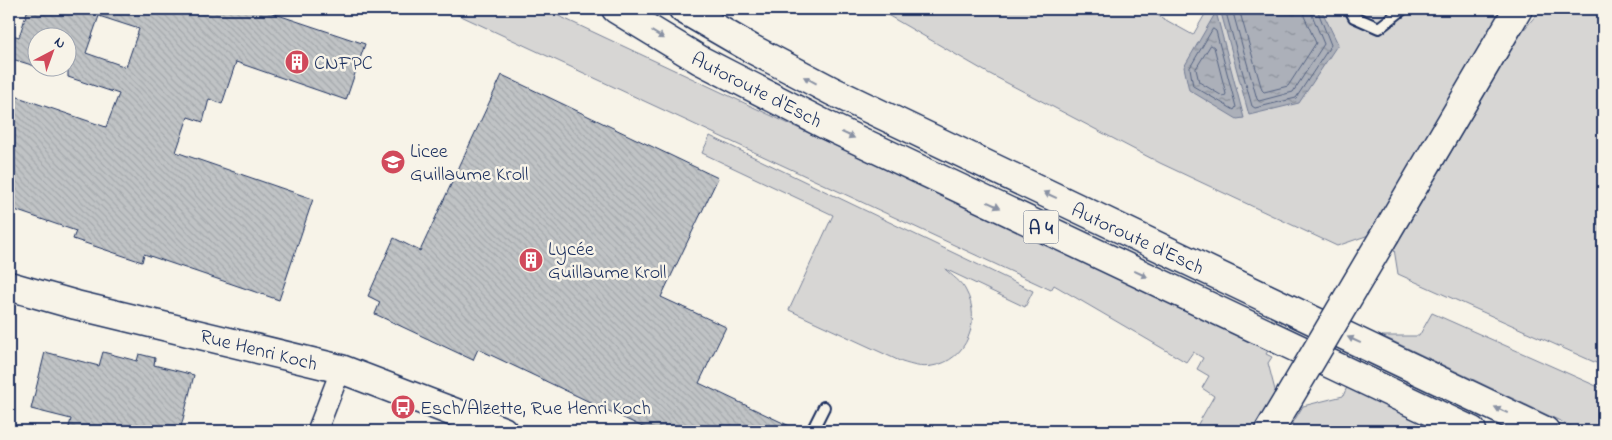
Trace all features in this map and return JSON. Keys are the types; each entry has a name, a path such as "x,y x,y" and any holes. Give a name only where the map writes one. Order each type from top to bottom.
{"main road":[{"name":"Autoroute d'Esch","path":"616,9 700,60 826,125 1472,431"},
{"name":"Autoroute d'Esch","path":"683,9 752,49 832,91 1545,431"},
{"path":"1269,431 1518,9"},
{"name":"Rue Henri Koch","path":"9,286 76,305 341,369 503,431"}],"street":[{"path":"317,431 341,369"}],"lane":[{"path":"1350,9 1354,16 1378,28 1403,9"},
{"path":"812,431 824,407"}],"shaded area":[{"path":"446,9 544,9 1269,349 1266,354 1272,357 1268,363 1276,394 1254,431 1194,431 1214,396 1202,388 1209,376 1197,369 1203,358 1193,352 1186,362 1054,285 1051,290"},
{"path":"877,9 1146,9 1193,35 1208,9 1506,9 1378,228 1374,226 1369,235 1337,246 1160,163 988,73"},
{"path":"1541,9 1603,9 1603,366 1398,274 1394,249 1522,32"},
{"path":"710,136 1033,291 1025,307 945,269 966,291 971,302 972,326 962,348 954,356 944,363 924,367 902,362 789,310 833,215 702,153"},
{"path":"1432,313 1603,389 1603,431 1581,431 1382,336 1419,336"},
{"path":"1347,387 1441,431 1288,431 1303,406 1343,396"}],"water":[{"path":"1220,9 1321,9 1338,44 1299,103 1249,115"},
{"path":"1216,12 1244,118 1237,119 1189,90 1184,67"}],"building":[{"path":"28,9 260,9 365,44 346,100 236,62 222,104 209,99 203,122 188,117 176,152 313,199 279,300 144,254 142,262 73,239 76,231 9,208 9,94 106,127 119,94 71,78 78,78 78,28 28,28 28,64 9,58 9,34 19,37","holes":["99,16 139,29 126,67 86,53"]},
{"name":"Lycée Guillaume Kroll","path":"502,75 718,178 661,297 726,327 699,383 800,431 651,431 478,349 473,360 375,314 380,302 368,296 394,238 420,251"},
{"path":"45,352 99,366 103,352 137,361 139,354 155,358 154,365 194,375 180,431 68,431 71,419 31,409"}],"place":[{"name":"CNFPC","path":"297,62"},
{"name":"Licee Guillaume Kroll","path":"393,162"},
{"name":"Lycée Guillaume Kroll","path":"531,260"},
{"name":"Esch/Alzette, Rue Henri Koch","path":"403,407"}]}
